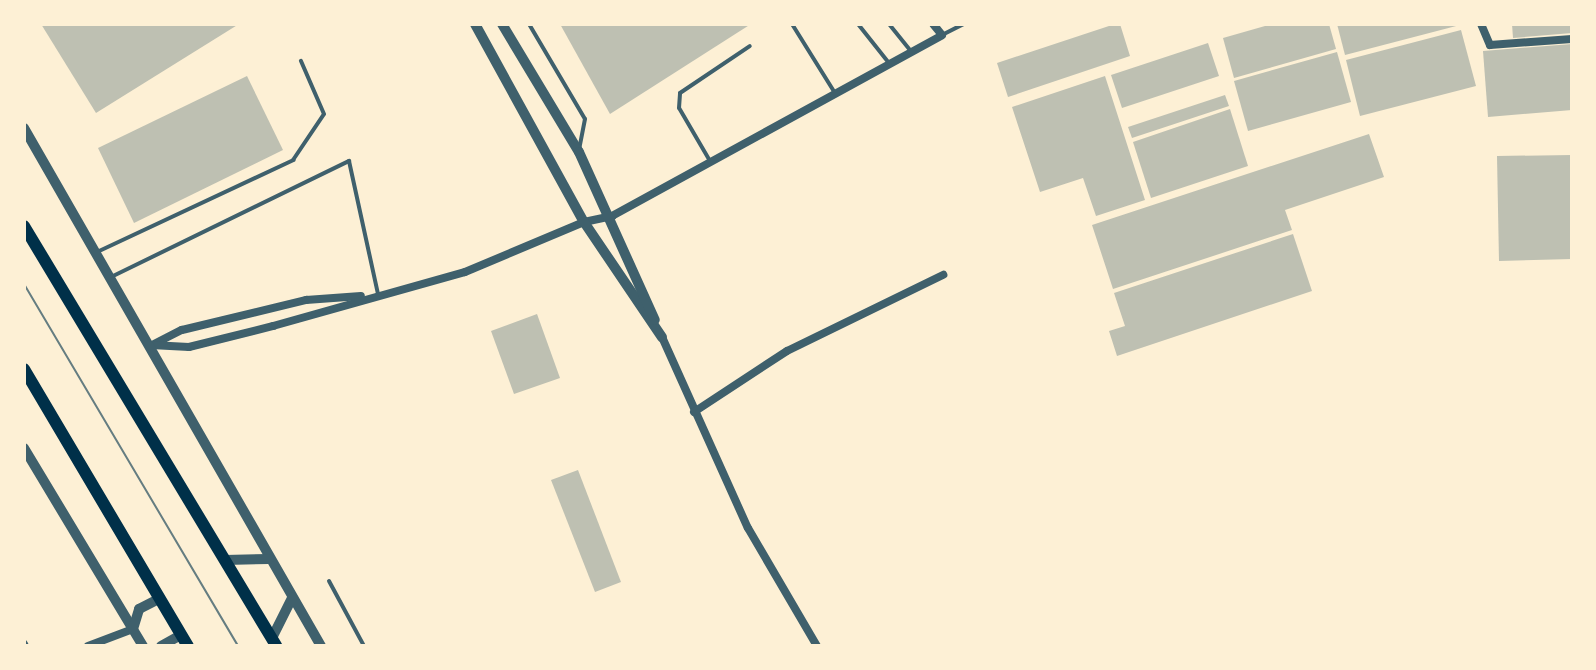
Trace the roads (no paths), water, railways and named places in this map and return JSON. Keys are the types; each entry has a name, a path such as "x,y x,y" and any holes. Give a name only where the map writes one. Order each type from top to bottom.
{"highway":[{"path":"24,226 274,642"},
{"path":"24,369 185,640"}],"street":[{"path":"475,24 584,222 662,337"},
{"path":"502,24 579,152 612,216 694,412 748,528 817,646"},
{"path":"151,345 189,347 465,272 584,222 612,216 942,35 933,24"},
{"path":"1481,24 1490,45 1572,39"},
{"path":"24,128 321,646"},
{"path":"694,412 787,351 943,275"},
{"path":"151,345 182,330 306,300 378,295"},
{"path":"24,448 143,646"},
{"path":"225,560 269,559"},
{"path":"274,642 292,598"},
{"path":"133,629 139,609 159,599"},
{"path":"88,646 133,629"},
{"path":"161,646 185,640"}],"lane":[{"path":"529,24 585,119 579,152"},
{"path":"792,24 835,93"},
{"path":"858,24 889,63"},
{"path":"889,24 911,52"},
{"path":"942,35 964,24"},
{"path":"711,162 679,108 680,93 750,46"},
{"path":"97,252 293,160 324,114 301,61"},
{"path":"111,277 349,161 378,295"},
{"path":"329,581 364,646"}],"tram line":[{"path":"24,284 238,646"}]}
